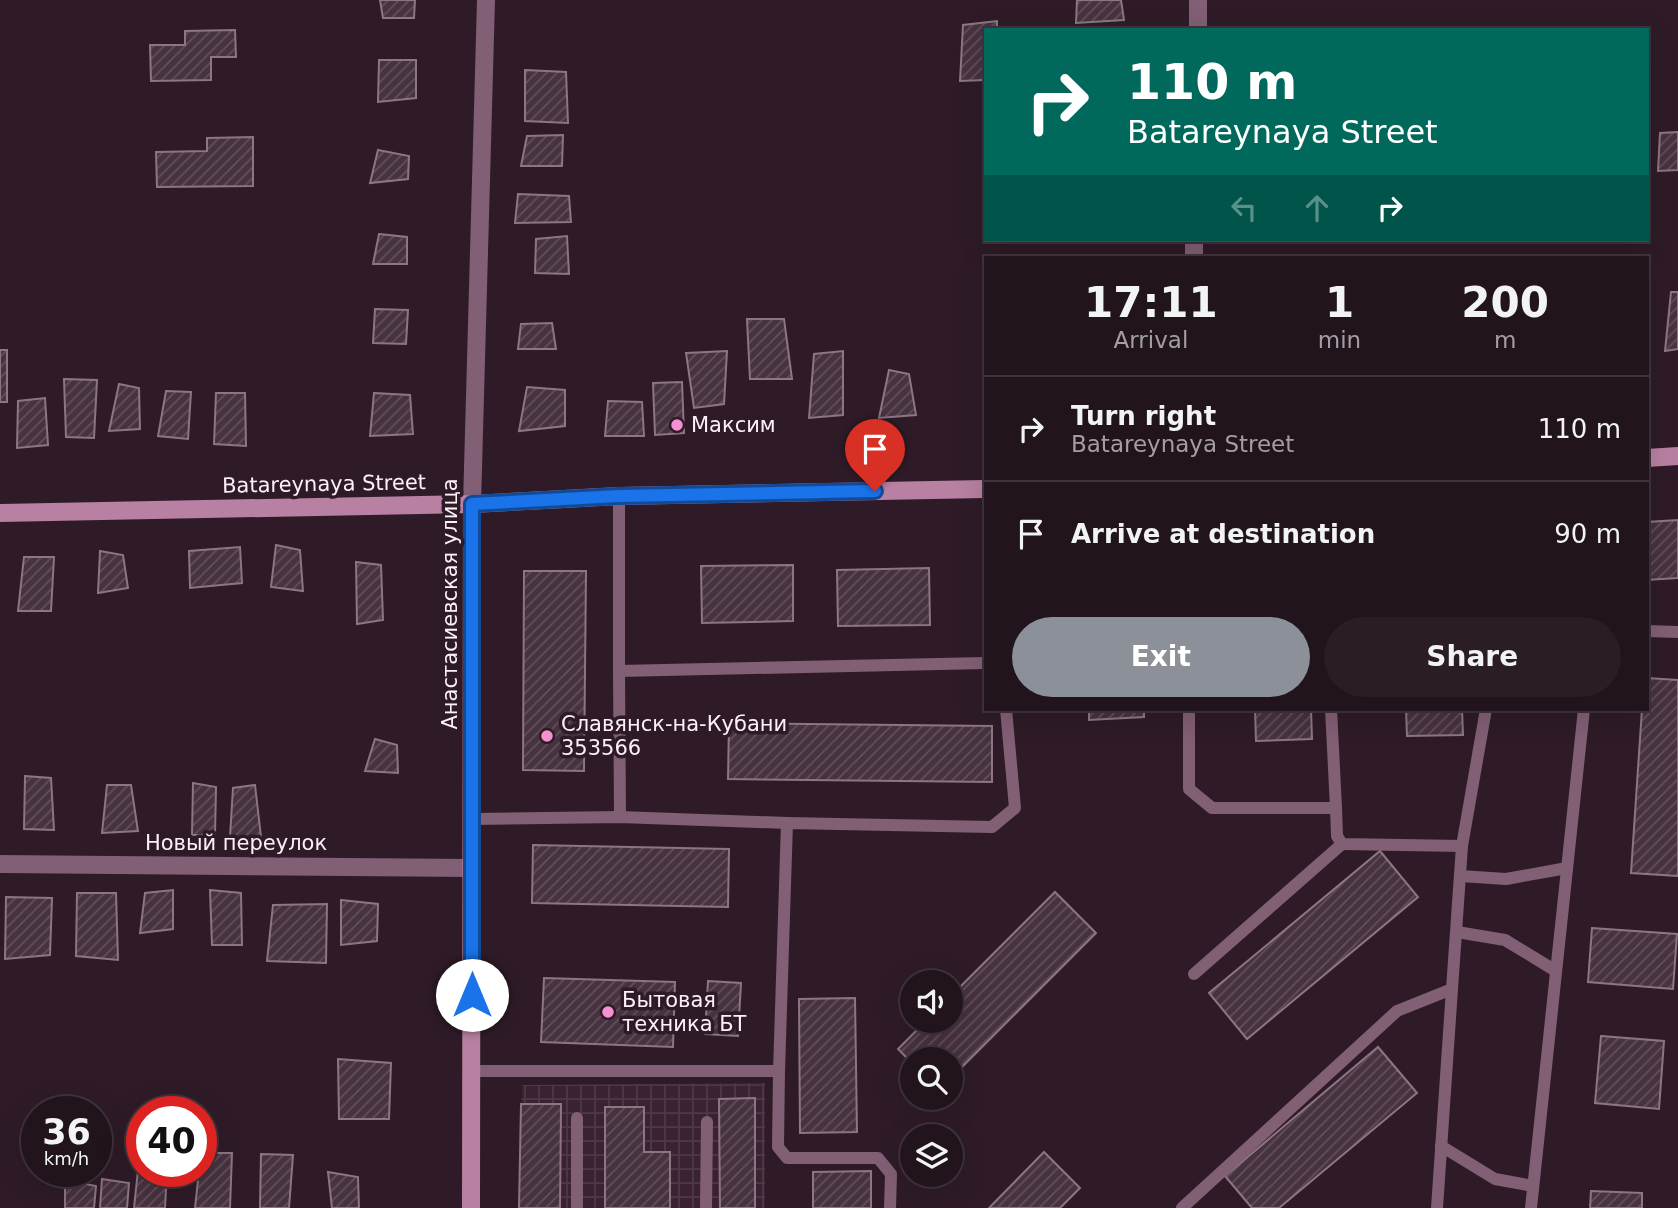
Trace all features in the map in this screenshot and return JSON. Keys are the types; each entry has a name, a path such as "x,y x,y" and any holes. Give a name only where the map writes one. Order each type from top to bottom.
{"street":[{"name":"Анастасиевская улица","path":"471,1208 472,504 486,0"},
{"path":"1198,0 1198,28"},
{"path":"1649,458 1678,456"},
{"name":"Batareynaya Street","path":"0,513 472,504 619,496 984,489"},
{"name":"Новый переулок","path":"0,864 472,868"}],"lane":[{"path":"619,496 620,817"},
{"path":"1649,631 1678,632"},
{"path":"620,671 984,663"},
{"path":"472,819 620,817 992,827 1015,808 1006,711"},
{"path":"1189,711 1189,789 1212,808 1336,808"},
{"path":"1331,711 1337,836 1342,844"},
{"path":"1437,1208 1462,846 1486,711"},
{"path":"1531,1208 1584,711"},
{"path":"787,823 778,1147 788,1158 878,1158 891,1174 890,1208"},
{"path":"1194,974 1342,844 1462,846"},
{"path":"1460,876 1506,878 1567,868"},
{"path":"1457,932 1506,940 1556,971"},
{"path":"1182,1208 1397,1011 1452,989"},
{"path":"471,1071 779,1071"},
{"path":"577,1118 577,1208"},
{"path":"706,1122 706,1208"},
{"path":"1441,1146 1495,1179 1533,1186"}],"shaded area":[{"path":"765,1083 765,1208 519,1208 522,1085"}],"building":[{"path":"380,0 415,0 414,18 383,18"},
{"path":"1077,0 1121,0 1124,20 1076,23"},
{"path":"997,21 997,28 984,28 984,80 960,81 963,25"},
{"path":"235,30 236,57 211,57 211,80 151,81 150,45 185,45 185,31"},
{"path":"379,60 416,60 416,98 378,102"},
{"path":"525,70 566,72 568,123 525,121"},
{"path":"1678,132 1678,170 1658,171 1660,133"},
{"path":"563,135 562,166 521,166 527,136"},
{"path":"253,137 253,186 157,187 156,152 207,151 207,138"},
{"path":"378,150 409,156 408,179 370,183"},
{"path":"518,194 569,196 571,222 515,223"},
{"path":"379,234 407,237 407,264 373,264"},
{"path":"567,236 569,274 535,273 536,239"},
{"path":"1671,292 1678,292 1678,349 1665,351"},
{"path":"375,309 408,310 406,344 373,343"},
{"path":"747,319 784,319 792,379 750,379"},
{"path":"552,323 556,349 518,349 521,324"},
{"path":"0,350 7,350 7,402 0,402"},
{"path":"727,351 724,404 694,408 686,353"},
{"path":"843,351 843,415 809,418 814,354"},
{"path":"889,370 909,374 916,415 879,418"},
{"path":"64,379 97,380 94,438 66,437"},
{"path":"682,382 684,433 655,435 653,383"},
{"path":"119,384 139,388 140,429 109,431"},
{"path":"527,387 565,390 565,426 519,431"},
{"path":"166,391 191,392 188,439 158,436"},
{"path":"216,393 245,393 246,446 214,444"},
{"path":"374,393 410,395 413,434 370,436"},
{"path":"45,398 48,445 17,448 18,401"},
{"path":"608,401 642,402 644,436 605,436"},
{"path":"1678,520 1678,578 1649,580 1649,522"},
{"path":"276,545 300,550 303,591 271,587"},
{"path":"240,547 242,583 190,588 189,551"},
{"path":"100,551 123,555 128,588 98,593"},
{"path":"24,557 54,557 51,611 18,611"},
{"path":"356,562 381,565 383,620 357,624"},
{"path":"793,565 793,621 702,623 701,566"},
{"path":"929,568 930,625 838,626 837,570"},
{"path":"524,571 586,571 584,771 523,770"},
{"path":"1649,678 1678,680 1678,876 1631,873 1642,711 1649,711"},
{"path":"1089,711 1144,711 1144,717 1089,720"},
{"path":"1255,711 1311,711 1312,739 1256,741"},
{"path":"1406,711 1462,711 1463,735 1407,736"},
{"path":"729,723 992,726 992,782 728,779"},
{"path":"375,739 397,745 398,773 365,771"},
{"path":"25,776 51,778 54,830 24,829"},
{"path":"193,783 216,787 215,835 192,835"},
{"path":"107,785 131,785 138,831 102,833"},
{"path":"255,785 261,837 230,837 233,788"},
{"path":"533,845 729,849 728,907 532,903"},
{"path":"1380,851 1418,897 1247,1039 1209,993"},
{"path":"173,890 173,929 140,933 145,893"},
{"path":"210,890 241,893 242,945 212,945"},
{"path":"1055,892 1096,933 963,1066 963,1047 900,1047 914,1033 963,1033 963,984"},
{"path":"77,893 116,893 118,960 76,956"},
{"path":"6,897 52,898 50,955 5,959"},
{"path":"341,900 378,904 377,941 341,945"},
{"path":"327,904 326,963 267,961 273,905"},
{"path":"1592,928 1677,934 1673,989 1588,982"},
{"name":"Бытовая техника БТ","path":"544,978 675,982 673,1047 541,1042"},
{"path":"708,981 741,983 738,1036 705,1034"},
{"path":"855,998 857,1132 800,1133 799,999"},
{"path":"1601,1036 1664,1041 1659,1109 1595,1103"},
{"path":"1378,1047 1417,1093 1279,1208 1252,1208 1225,1176"},
{"path":"338,1059 391,1063 389,1119 339,1119"},
{"path":"755,1098 755,1208 720,1208 719,1099"},
{"path":"521,1104 561,1104 560,1208 519,1208"},
{"path":"605,1107 644,1107 644,1152 670,1152 670,1208 605,1208"},
{"path":"1044,1152 1080,1188 1060,1208 989,1208"},
{"path":"217,1153 232,1153 230,1208 195,1208 197,1187 217,1187"},
{"path":"261,1154 293,1155 289,1208 260,1208"},
{"path":"871,1171 871,1208 813,1208 813,1172"},
{"path":"328,1172 358,1177 359,1208 332,1208"},
{"path":"112,1180 126,1183 126,1187 129,1187 127,1208 100,1208 101,1187 112,1187"},
{"path":"65,1187 96,1187 94,1208 65,1208"},
{"path":"136,1187 166,1187 165,1208 134,1208"},
{"path":"1591,1191 1642,1193 1642,1208 1590,1208"}],"place":[{"name":"Максим","path":"677,425"},
{"name":"Славянск-на-Кубани 353566","path":"547,736"},
{"name":"Бытовая техника БТ","path":"608,1012"}],"route":[{"path":"472,995 472,504 619,496 875,491"}]}
